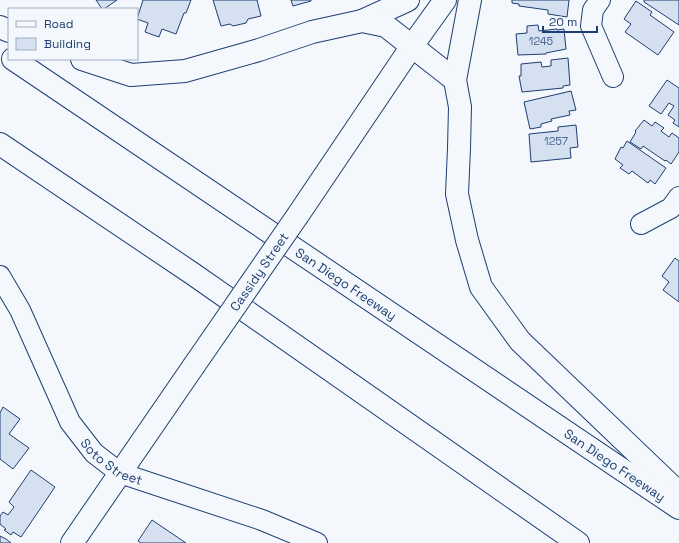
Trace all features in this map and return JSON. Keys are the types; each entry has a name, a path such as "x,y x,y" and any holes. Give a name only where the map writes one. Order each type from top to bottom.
{"main road":[{"path":"85,60 130,75 185,71 259,50 312,32 362,21 408,0"},
{"name":"Cassidy Street","path":"72,543 445,0"},
{"path":"470,0 455,80 460,107 460,148 457,194 467,240 482,287 520,341 679,493"},
{"path":"362,21 386,26 455,80"},
{"name":"San Diego Freeway","path":"14,60 679,508"},
{"path":"0,144 193,274 578,543"}],"street":[{"path":"600,0 593,10 591,26 613,77"},
{"path":"641,224 671,208 679,197"},
{"name":"Soto Street","path":"0,276 20,310 70,422 94,453 120,473 262,520 317,543"}],"building":[{"path":"96,0 117,0 105,8 101,8"},
{"path":"143,0 191,0 176,34 162,29 159,37 145,32 148,23 138,19"},
{"path":"213,0 257,0 261,16 248,19 246,23 233,26 230,24 221,26"},
{"path":"291,0 311,0 311,1 293,6"},
{"path":"512,0 569,0 567,17 548,14 548,10 519,6 519,4 512,3"},
{"path":"644,0 679,0 679,25 644,2"},
{"path":"636,1 652,12 650,15 674,32 658,55 625,32 631,24 624,19"},
{"path":"538,25 539,31 564,29 566,49 546,54 518,55 516,34 527,33 527,26"},
{"path":"568,58 570,85 563,86 563,88 522,92 519,76 521,76 521,64 541,62 542,67 551,66 551,60"},
{"path":"667,80 679,88 679,127 673,123 675,120 668,115 674,106 669,103 661,114 649,106"},
{"path":"571,91 576,110 569,111 570,115 551,119 552,121 541,124 541,127 530,129 524,102"},
{"path":"644,120 652,126 655,122 664,128 661,131 669,137 672,133 679,138 679,152 671,164 643,146 641,149 630,142 636,132 635,131"},
{"path":"576,125 578,147 570,148 571,158 531,162 529,134 558,131 558,127"},
{"path":"627,141 666,168 655,184 650,180 648,183 632,171 629,174 620,168 623,165 615,159 621,147 623,148"},
{"path":"675,258 679,261 679,302 663,290 669,282 662,276"},
{"path":"3,407 20,419 9,434 29,448 13,469 0,459 0,413"},
{"path":"31,470 55,487 21,537 13,532 11,535 4,530 6,529 0,524 0,516 3,512 8,515 14,507 9,502"},
{"path":"152,520 186,543 141,543 138,541"},
{"path":"0,536 6,539 11,543 0,543"}]}
